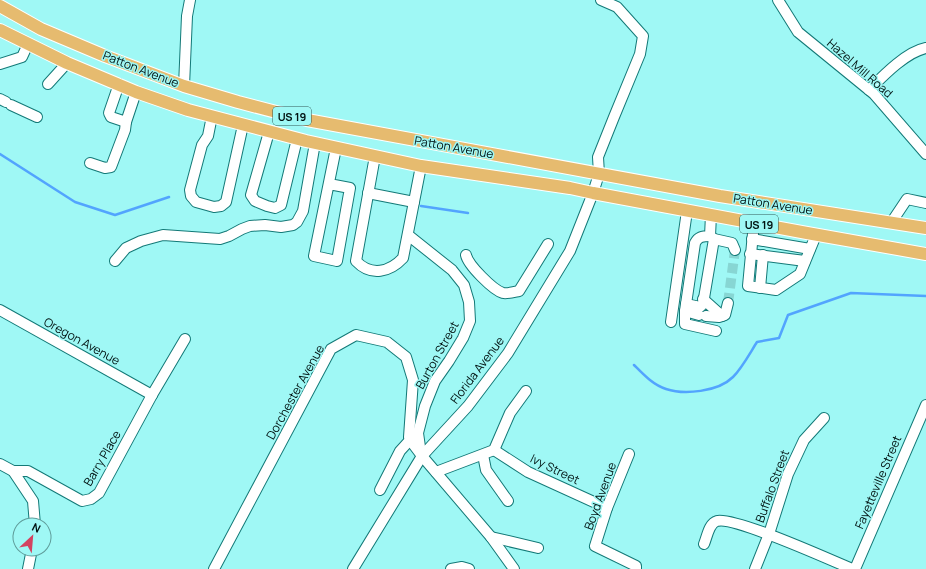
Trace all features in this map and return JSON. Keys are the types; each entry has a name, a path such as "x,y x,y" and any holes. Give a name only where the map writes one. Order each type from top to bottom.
{"main road":[{"name":"Patton Avenue","path":"0,6 41,29 105,56 184,86 307,120 720,196 926,228"},
{"name":"Patton Avenue","path":"0,30 67,63 136,92 188,110 297,139 421,166 570,188 816,235 926,254"}],"street":[{"path":"184,86 187,16 190,0"},
{"name":"Florida Avenue","path":"353,569 422,456 468,406 508,353 570,251 599,174 598,158 640,54 643,36 618,8 601,0"},
{"name":"Hazel Mill Road","path":"778,0 798,32 869,90 926,154"},
{"path":"11,66 22,57 28,44"},
{"path":"869,90 885,73 900,61 926,48"},
{"path":"0,64 22,57"},
{"path":"48,84 67,63"},
{"path":"118,84 109,113 111,117 126,122"},
{"path":"90,162 105,168 111,167 125,130 126,122 136,92"},
{"path":"6,102 37,117"},
{"path":"212,116 208,136 202,145 190,190 191,196 196,202 214,206 221,206 226,202 243,125"},
{"path":"269,132 251,194 255,201 266,206 275,208 281,205 297,139"},
{"path":"115,261 126,248 164,234 220,239 250,226 265,225 281,227 293,225 297,222 303,211 315,143"},
{"path":"329,184 350,188 337,261 314,256 336,148"},
{"path":"375,156 356,261 361,266 369,270 378,271 388,269 396,265 403,258 421,166"},
{"path":"368,193 414,202"},
{"path":"891,223 907,199 926,203"},
{"path":"671,322 687,211"},
{"path":"685,308 700,307 703,304 712,237 711,215"},
{"path":"754,223 748,286 776,290 800,274 816,235"},
{"path":"794,246 795,231"},
{"name":"Burton Street","path":"408,235 452,270 464,285 469,302 470,321 463,338 435,381 425,406 418,433 422,456"},
{"path":"716,331 685,324 685,308 695,243 697,239 702,236 712,237 732,243 735,250"},
{"path":"752,239 810,249"},
{"path":"466,255 467,260 475,271 497,290 504,293 518,291 548,244"},
{"path":"750,254 763,254 805,262"},
{"path":"760,288 763,254"},
{"path":"704,299 722,316"},
{"path":"685,308 702,315 719,317 725,315 728,303"},
{"name":"Oregon Avenue","path":"0,310 152,395"},
{"name":"Dorchester Avenue","path":"214,569 332,349 356,335 387,342 406,357 413,380 410,440"},
{"name":"Barry Place","path":"13,471 28,471 82,501 91,499 99,493 152,395 185,339"},
{"path":"436,472 494,450 510,413 526,391"},
{"name":"Fayetteville Street","path":"855,569 925,405"},
{"name":"Buffalo Street","path":"755,569 769,534 788,474 804,440 824,418"},
{"path":"380,490 400,451 410,440 491,537 514,569"},
{"name":"Ivy Street","path":"494,450 528,472 607,508"},
{"name":"Boyd Avenue","path":"629,454 607,508 595,546 636,566 636,569"},
{"path":"483,455 486,470 508,501"},
{"path":"0,464 13,471 33,501 34,517"},
{"path":"704,544 713,524 717,521 726,520 769,534 852,569"},
{"path":"491,537 538,548"},
{"path":"28,569 30,557"},
{"path":"451,569 469,569"}],"waterway":[{"path":"0,154 75,202 115,215 169,197"},
{"path":"421,206 468,213"},
{"path":"634,365 653,382 666,389 682,392 710,389 727,382 733,377 743,365 757,342 779,338 788,315 851,293 926,296"}],"tunnel":[{"path":"728,303 735,250"}]}
